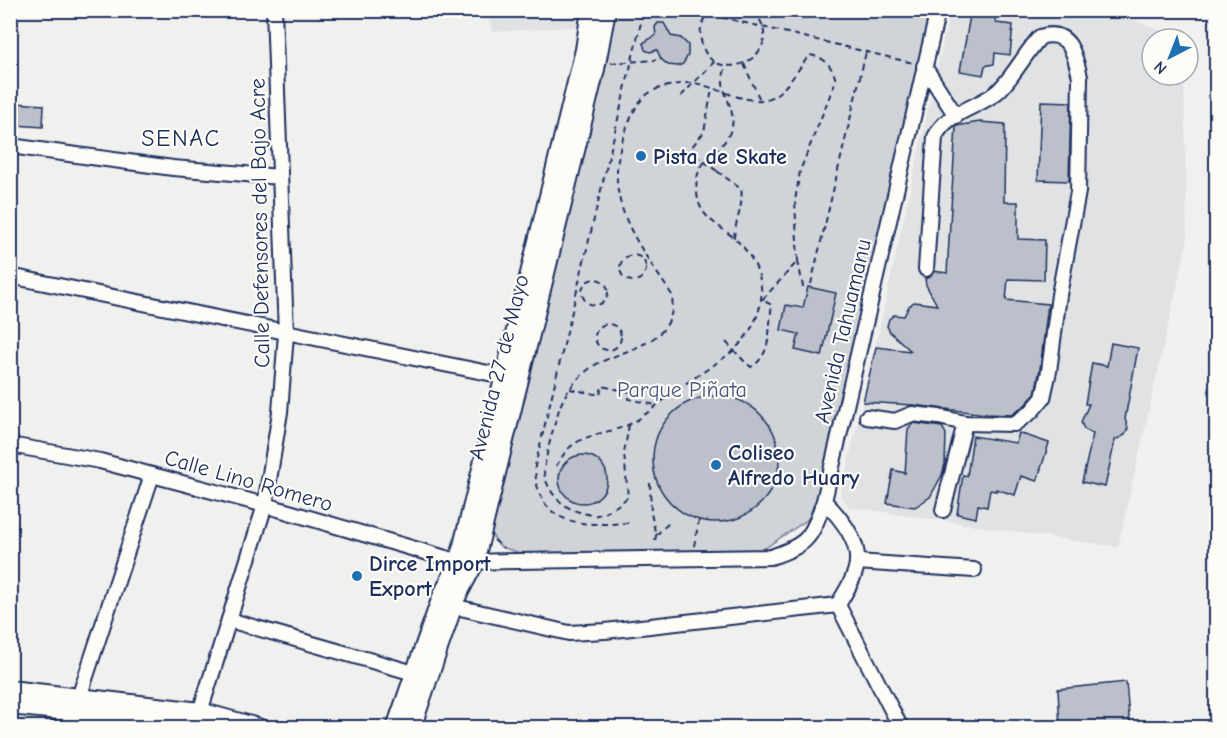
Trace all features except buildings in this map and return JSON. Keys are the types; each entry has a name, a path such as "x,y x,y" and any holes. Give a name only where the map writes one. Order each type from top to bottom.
{"main road":[{"name":"Avenida 27 de Mayo","path":"513,378 585,50 591,10"},
{"name":"Avenida 27 de Mayo","path":"411,728 467,563 513,378 595,69 606,10"},
{"name":"Avenida 27 de Mayo","path":"396,728 442,597 467,563"},
{"path":"10,690 74,712"},
{"path":"10,705 258,728"}],"street":[{"name":"Calle Defensores del Bajo Acre","path":"200,722 265,505 280,412 286,334 274,10"},
{"name":"Avenida Tahuamanu","path":"467,563 771,557 795,549 813,532 824,501 938,10"},
{"path":"867,417 895,421 912,414 966,423 1014,424 1031,412 1043,398 1078,192 1080,77 1076,59 1069,44 1062,36 1050,33 1040,36 999,90 978,105 940,126 935,137 926,269"},
{"path":"924,66 956,116"},
{"path":"10,146 173,168 280,177"},
{"path":"10,276 286,334 513,378"},
{"path":"943,510 966,423"},
{"name":"Calle Lino Romero","path":"10,445 100,461 467,563"},
{"path":"74,712 152,475"},
{"path":"824,501 839,516 850,535 857,562 851,581 838,605"},
{"path":"857,562 975,570"},
{"path":"452,606 569,633 838,605"},
{"path":"838,605 901,728"},
{"path":"230,620 414,674"}],"path":[{"path":"628,523 596,525 571,522 557,514 541,501 535,482 534,466 644,10"},
{"path":"691,10 924,66"},
{"path":"711,10 703,22 701,39 703,48 715,61 726,66 744,64 759,52 763,44 764,28 759,16 753,10"},
{"path":"811,284 866,52"},
{"path":"628,424 624,453 628,497 615,508 596,516 571,510 554,495 544,472 562,402 586,371 648,342 661,333 670,320 673,306 672,295 647,261 622,215 616,175 627,127 635,107 642,98 651,91 666,86 694,83 760,101 778,94 810,55 822,57 831,66 836,80 801,171 795,201 798,261 803,287"},
{"path":"602,64 656,60"},
{"path":"681,96 715,61"},
{"path":"744,64 760,101"},
{"path":"556,466 571,446 590,436 628,424 734,350 749,334 757,317 762,300 758,269 748,253 734,238 701,210 696,182 699,169 730,134 733,115 723,81 726,66"},
{"path":"712,89 704,132 691,148 695,155 741,189 743,200 735,223 734,238"},
{"path":"634,255 647,261 646,271 637,280 625,278 621,271 621,263 626,256 634,255"},
{"path":"762,300 798,261"},
{"path":"577,290 595,305 603,303 608,296 606,286 597,280 589,281 582,292"},
{"path":"726,342 751,367 756,364 763,355 769,340 772,305 762,300"},
{"path":"609,324 620,332 620,341 616,348 604,349 597,344 595,336 601,326 609,324"},
{"path":"616,348 619,355"},
{"path":"570,389 600,395 602,386 630,392 629,399 656,405"},
{"path":"650,483 651,513 656,536 652,552"},
{"path":"692,551 699,520"},
{"path":"656,536 669,523"},
{"path":"491,535 494,541 506,549"}],"shaded area":[{"path":"488,11 587,11 585,26 492,32"},
{"path":"950,11 1111,11 1151,27 1140,27 1140,87 1184,87 1187,242 1118,547 850,507 840,495 863,402"}],"green space":[{"name":"Parque Piñata","path":"613,11 930,11 815,509 807,520 762,550 652,554 520,553 501,547 487,529"}],"place":[{"name":"Pista de Skate","path":"641,156"},
{"name":"Coliseo Alfredo Huary","path":"716,465"},
{"name":"Dirce Import Export","path":"357,576"}],"district":[{"name":"SENAC","path":"181,138"}]}
